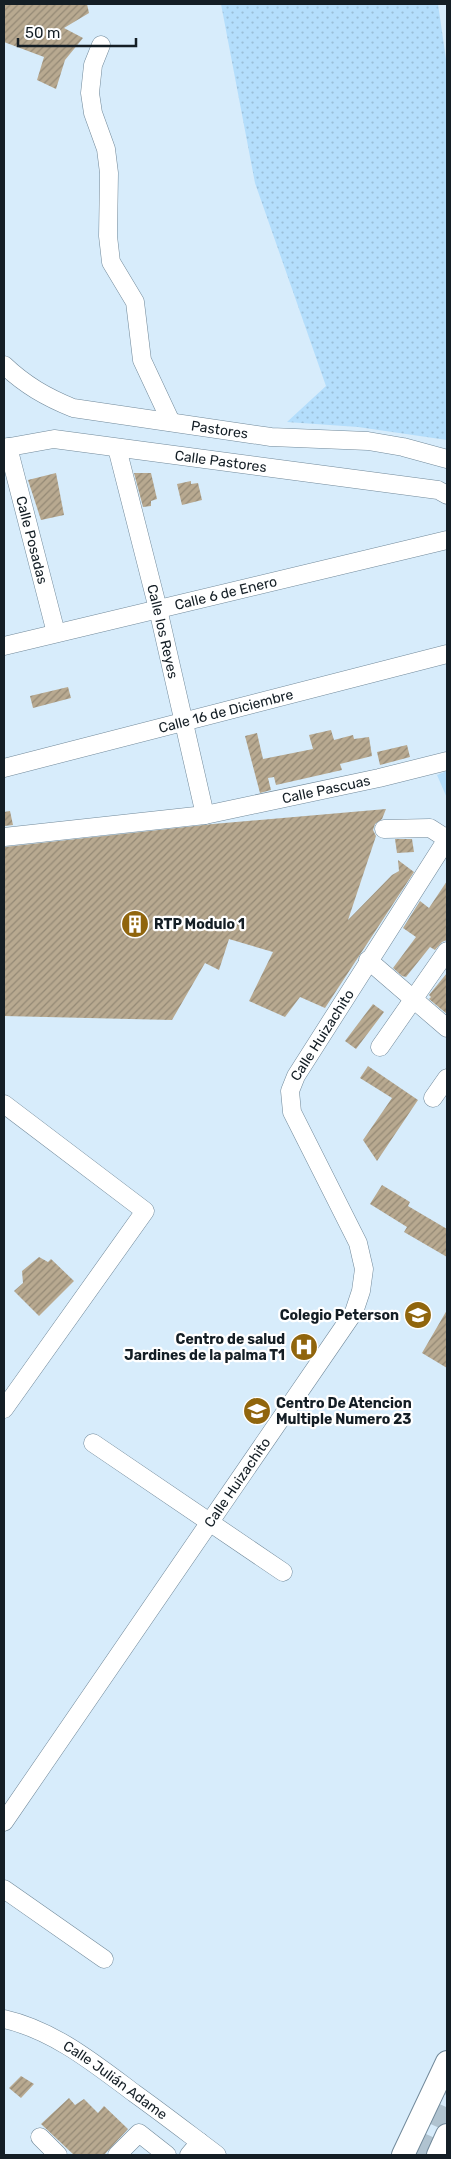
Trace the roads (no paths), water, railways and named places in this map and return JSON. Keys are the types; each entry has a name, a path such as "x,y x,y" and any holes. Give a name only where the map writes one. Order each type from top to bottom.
{"main road":[{"path":"403,2155 447,2062"},
{"path":"438,2155 447,2136"}],"street":[{"path":"101,45 93,65 90,93 94,113 106,149 109,173 108,236 111,262 135,302 142,360 171,422"},
{"name":"Pastores","path":"4,365 24,384 51,399 73,408 271,437 368,441 447,459"},
{"name":"Calle Pastores","path":"6,448 54,439 443,492"},
{"name":"Calle Posadas","path":"6,448 56,633"},
{"name":"Calle los Reyes","path":"117,448 158,609 205,815"},
{"name":"Calle 6 de Enero","path":"4,646 447,540"},
{"name":"Calle 16 de Diciembre","path":"4,768 183,724 447,654"},
{"name":"Calle Pascuas","path":"4,837 205,815 378,778 447,761"},
{"path":"384,829 430,828 447,839"},
{"name":"Calle Huizachito","path":"4,1822 354,1312 361,1291 364,1269 358,1242 292,1112 290,1091 296,1076 368,960 447,839"},
{"path":"380,1047 447,951"},
{"path":"368,960 447,1028"},
{"path":"433,1098 447,1078"},
{"path":"4,1104 144,1212 4,1409"},
{"path":"94,1443 283,1572"},
{"path":"4,1889 104,1960"},
{"name":"Calle Julián Adame","path":"4,2019 18,2022 47,2035 87,2057 195,2149 217,2155"},
{"path":"116,2155 139,2132 167,2155"},
{"path":"40,2137 58,2155"}],"tunnel":[{"path":"419,2155 447,2094"}],"place":[{"name":"RTP Modulo 1","path":"135,924"},
{"name":"Colegio Peterson","path":"418,1315"},
{"name":"Centro de salud Jardines de la palma T1","path":"304,1347"},
{"name":"Centro De Atencion Multiple Numero 23","path":"257,1411"}]}
